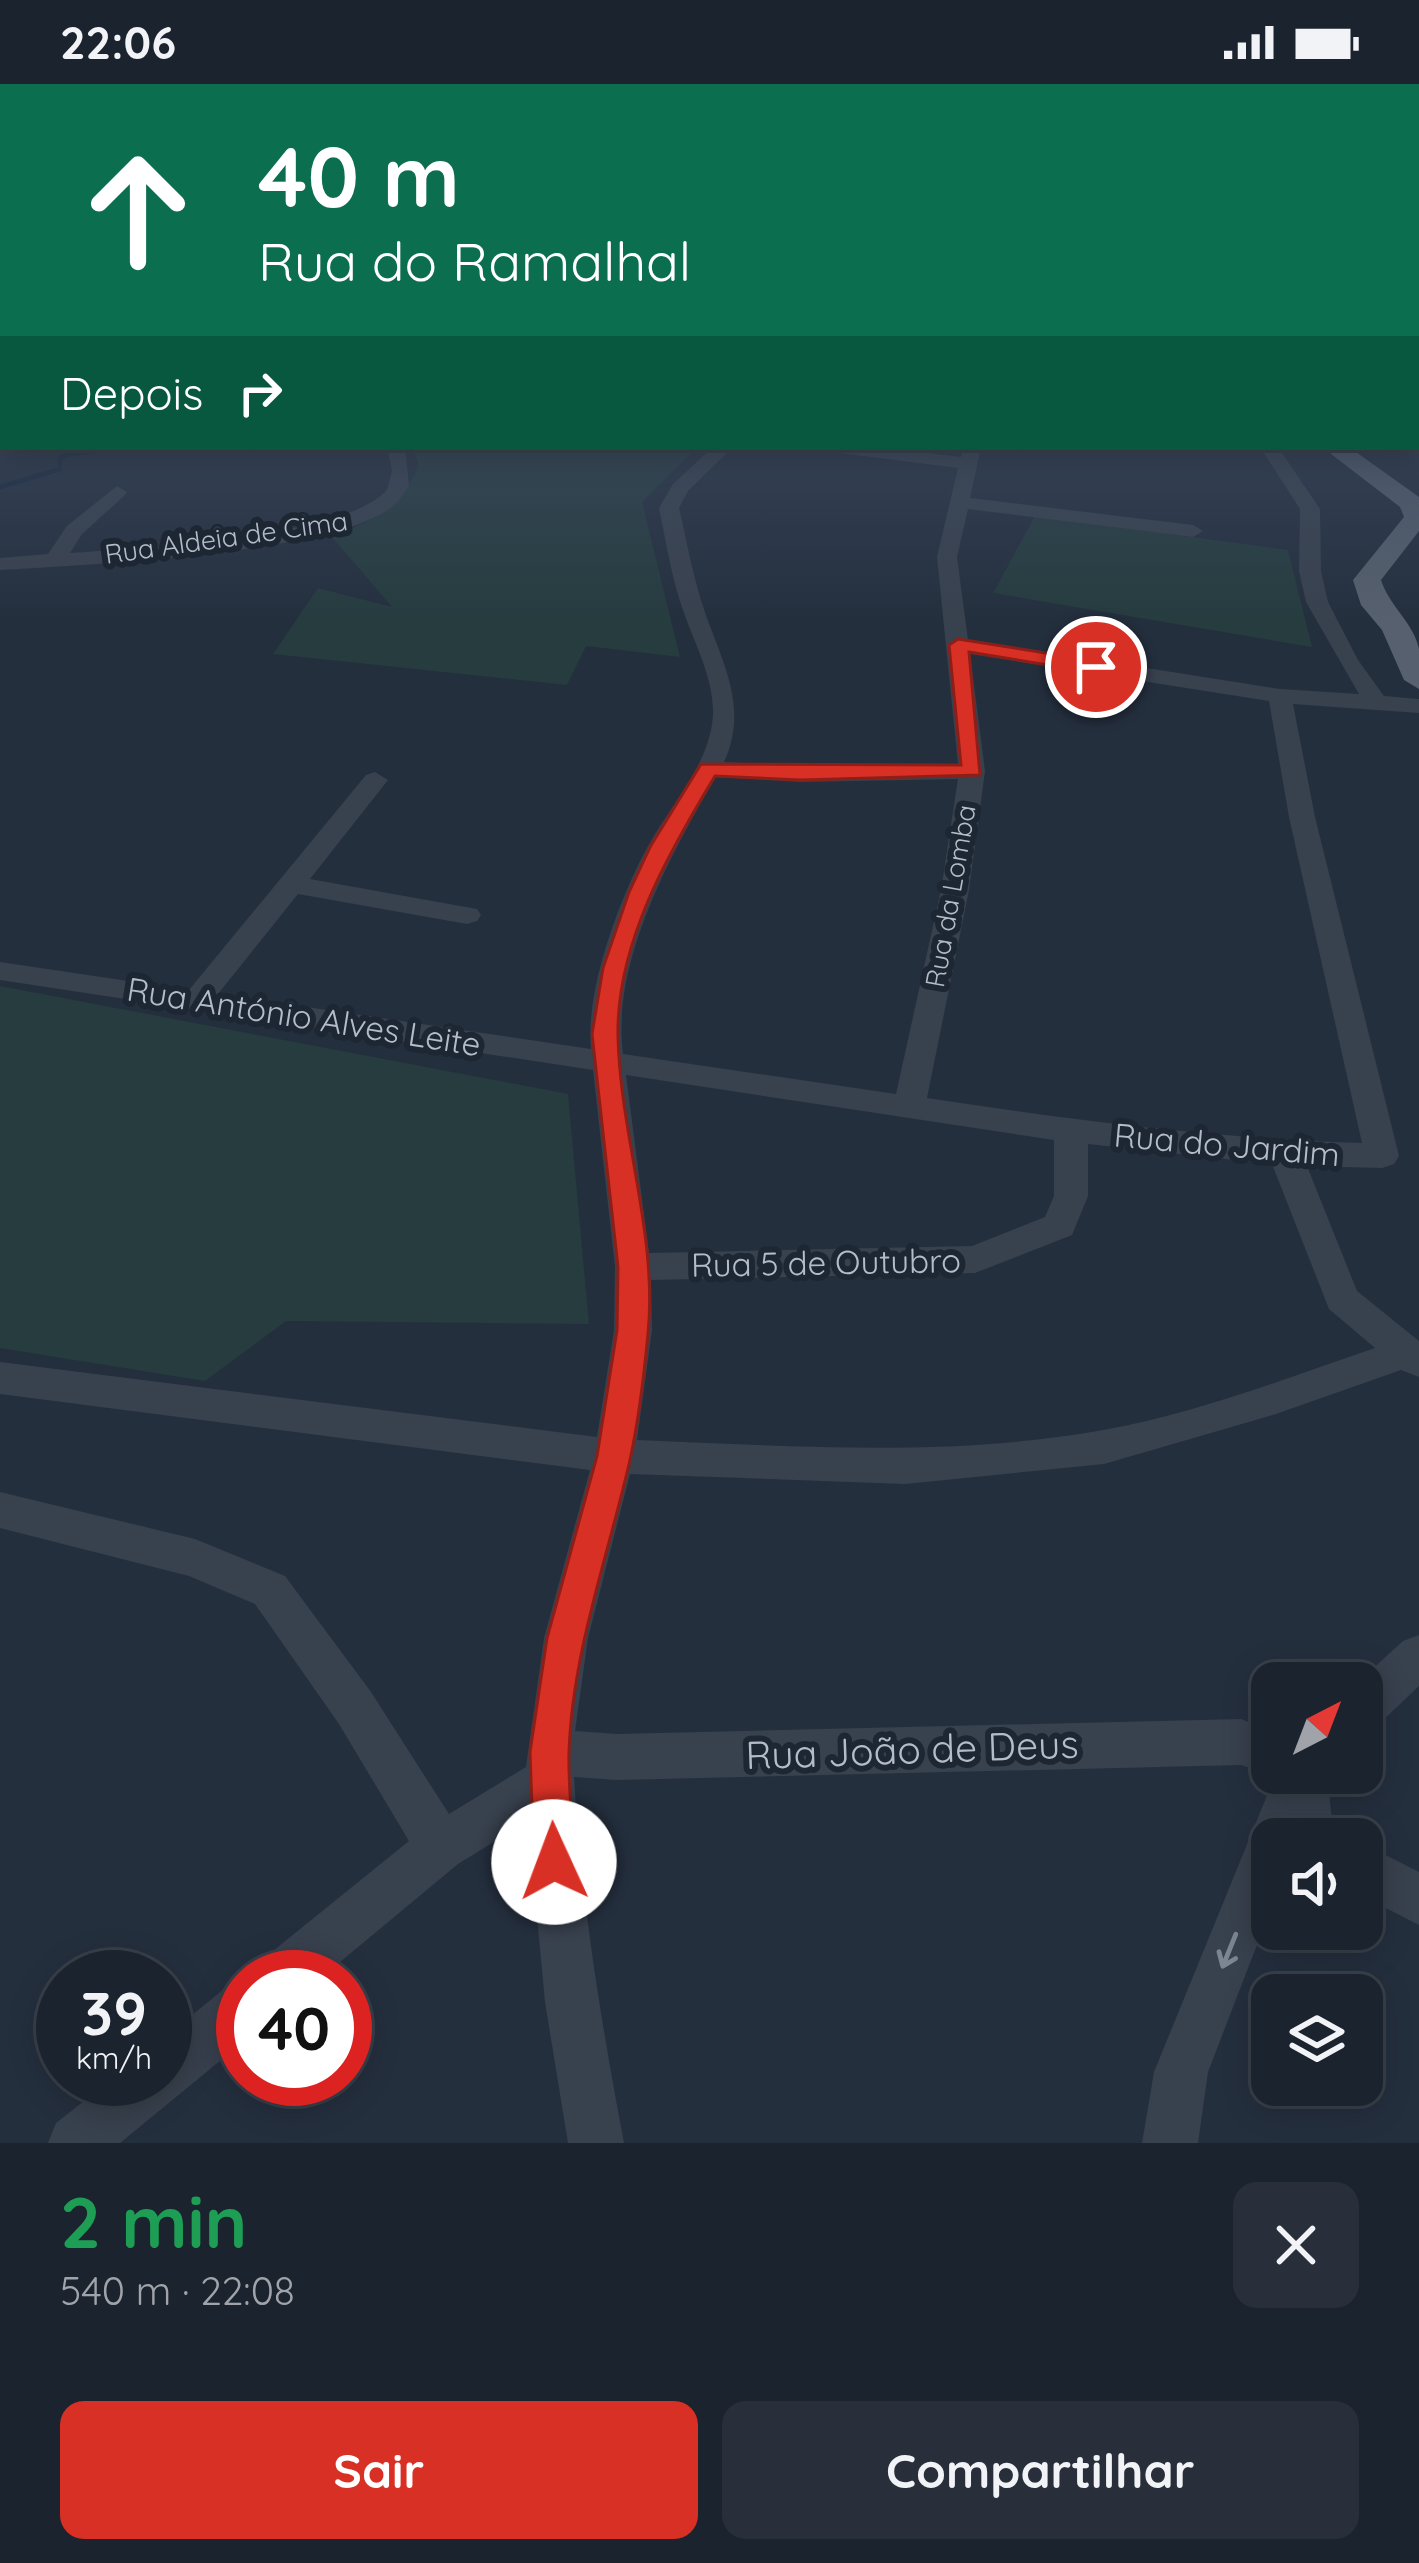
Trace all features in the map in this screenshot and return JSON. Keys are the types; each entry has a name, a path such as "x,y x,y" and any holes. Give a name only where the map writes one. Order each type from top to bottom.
{"main road":[{"path":"1338,450 1411,503 1415,527 1366,580 1375,605 1394,627 1419,680"},
{"path":"1358,450 1419,488"},
{"path":"1394,627 1396,593"}],"street":[{"name":"Rua Aldeia de Cima","path":"0,564 235,542 355,521 384,504 402,482 404,466 397,450"},
{"path":"596,2143 571,2002 554,1862 550,1765 566,1638 614,1456 633,1330 633,1267 605,1034 623,940 661,847 709,769 724,727 724,694 691,603 669,508 680,488 721,450"},
{"path":"883,450 969,455"},
{"path":"1271,450 1310,509 1310,571 1316,602 1375,701"},
{"name":"Rua da Lomba","path":"909,1107 955,890 972,771 947,557 969,455"},
{"path":"55,560 74,530 117,492"},
{"path":"958,502 1193,531"},
{"path":"958,645 1280,696 1419,706"},
{"name":"Rua do Jardim","path":"607,1064 1071,1131 1285,1153 1382,1156 1302,817 1280,696"},
{"path":"709,769 801,774 972,771"},
{"path":"199,998 375,780"},
{"path":"291,884 467,915"},
{"name":"Rua António Alves Leite","path":"0,970 607,1064"},
{"name":"Rua 5 de Outubro","path":"633,1267 976,1259 1059,1226 1071,1196 1071,1131"},
{"path":"1285,1153 1342,1300 1410,1358"},
{"path":"0,1378 614,1456 904,1467 1104,1447 1410,1358"},
{"path":"0,1510 195,1558 270,1590 355,1708 441,1847"},
{"path":"1383,1689 1419,1656"},
{"name":"Rua João de Deus","path":"550,1765 617,1757 1241,1742 1251,1746"},
{"path":"313,1950 550,1765"},
{"path":"1383,1880 1419,1900"},
{"path":"1170,2143 1181,2072 1251,1896"},
{"path":"192,2049 216,2030"},
{"path":"76,2143 122,2106"}],"green space":[{"path":"413,450 694,450 642,502 680,657 586,646 567,685 273,654 318,588 392,607 331,536 360,525 394,502 419,465"},
{"path":"1035,516 1288,550 1312,647 993,593"},
{"path":"0,986 568,1094 589,1324 286,1321 205,1381 0,1348"}],"waterway":[{"path":"0,487 60,469 60,458 66,455 99,450"}],"route":[{"path":"554,1862 549,1752 566,1638 614,1456 633,1330 633,1267 605,1034 616,968 640,892 676,819 709,769 801,774 972,771 958,645 1096,667"}]}
